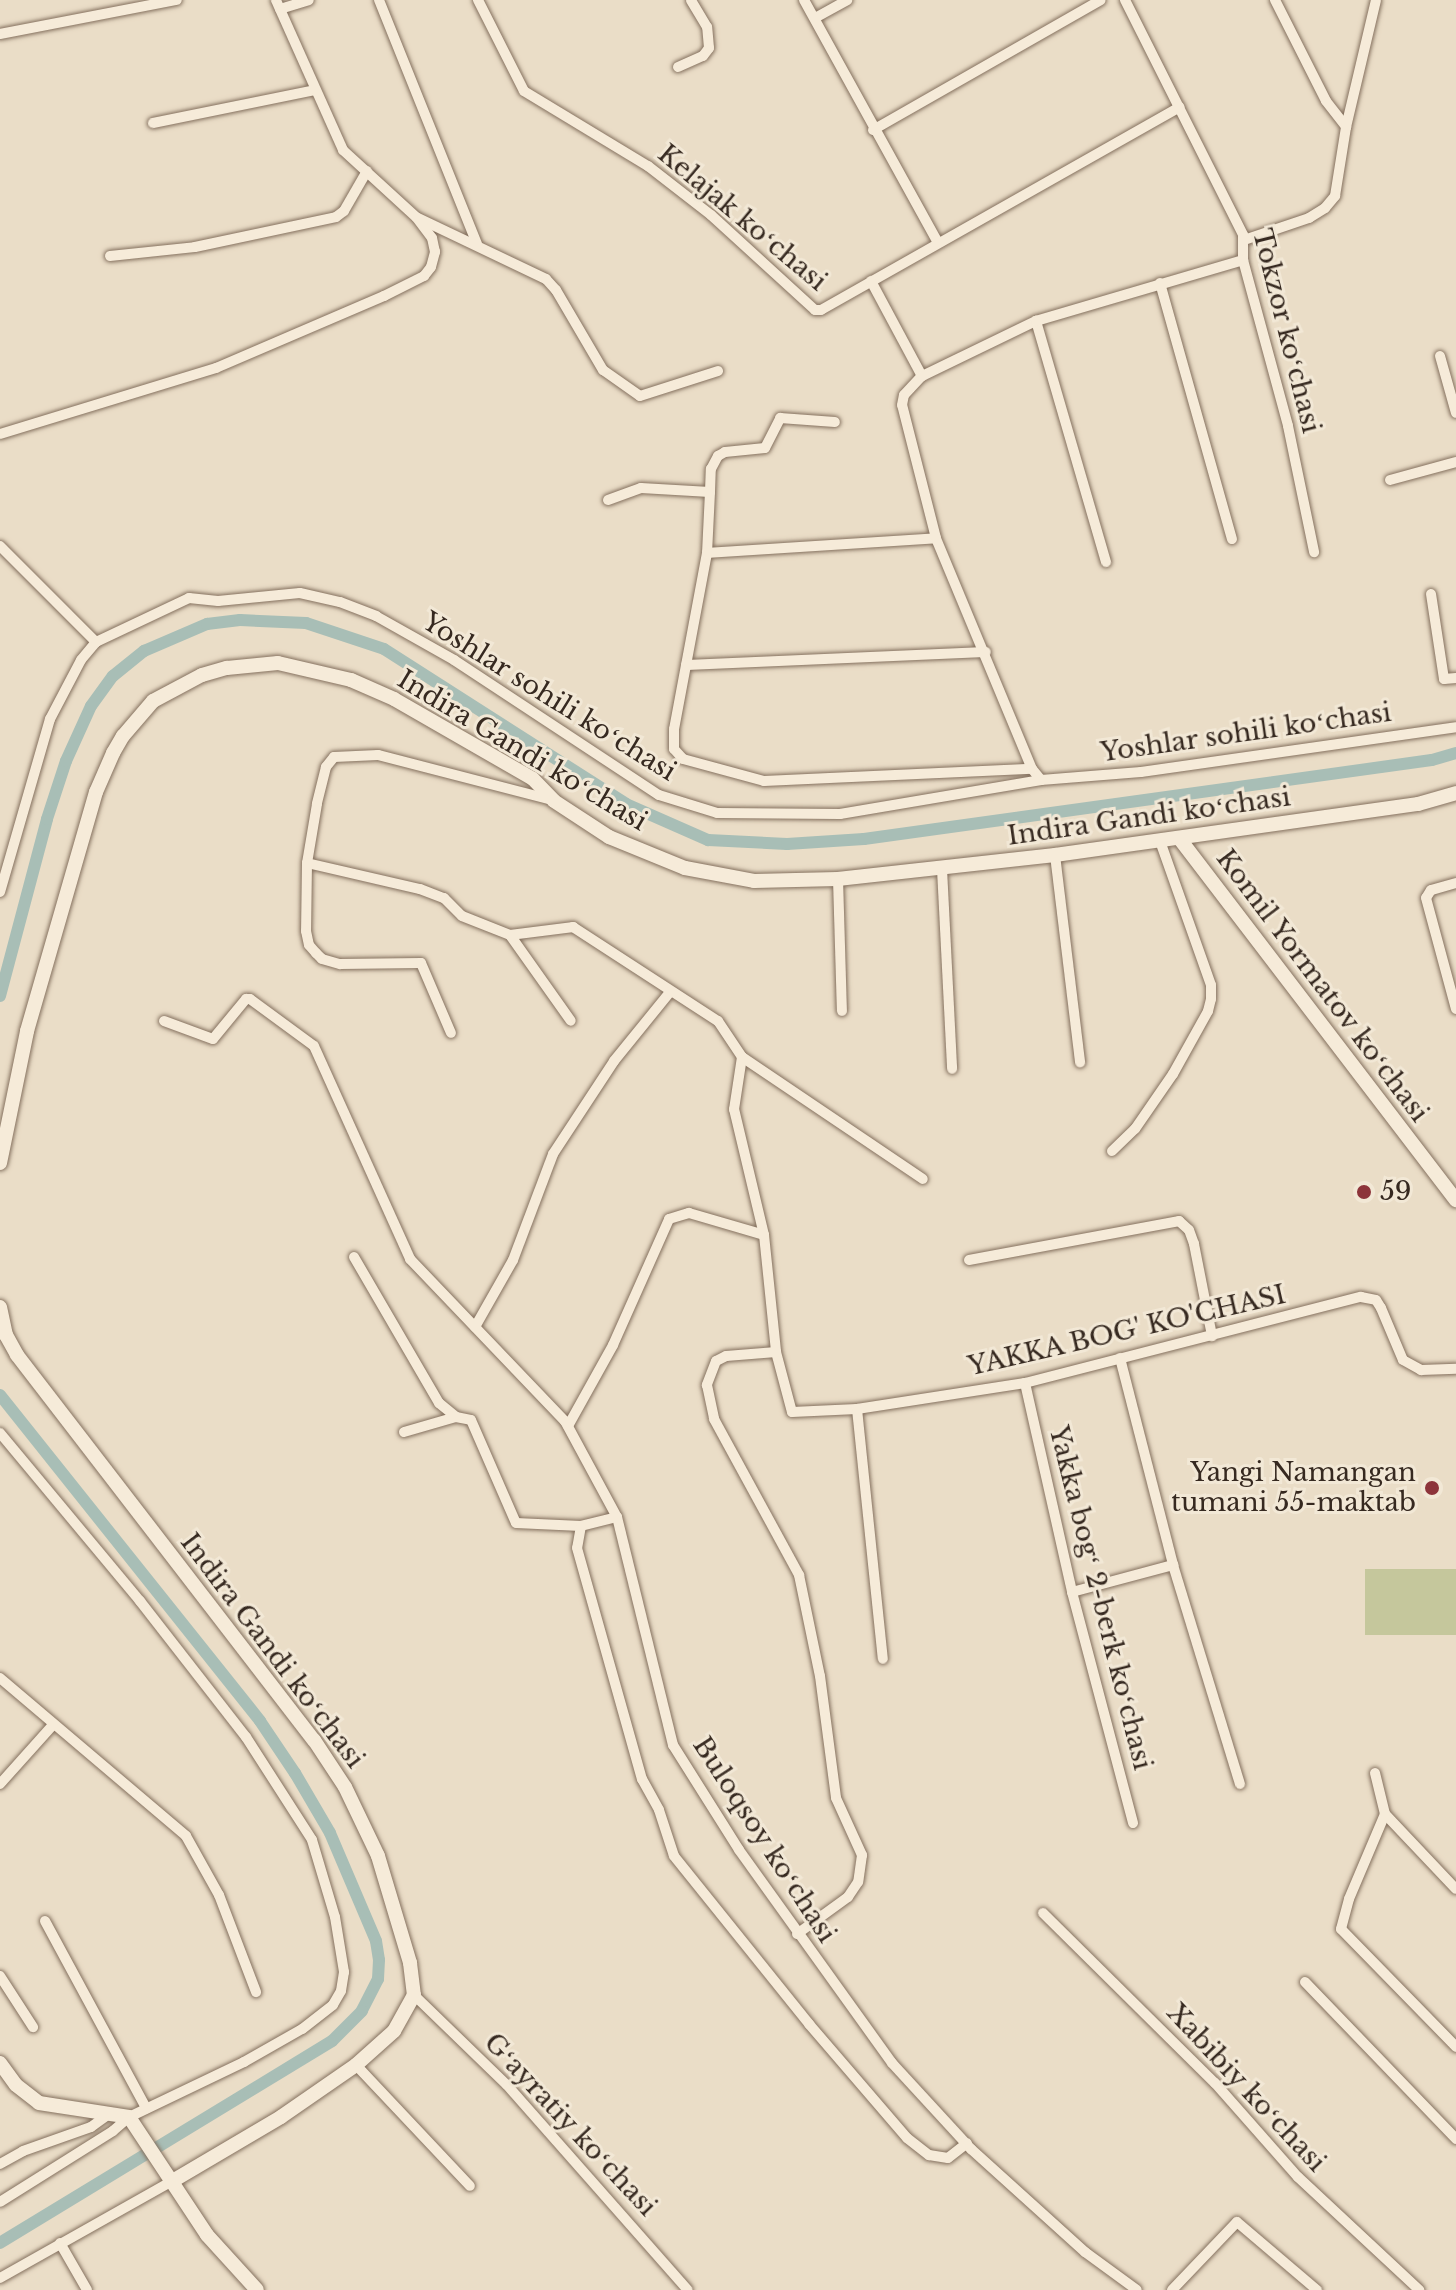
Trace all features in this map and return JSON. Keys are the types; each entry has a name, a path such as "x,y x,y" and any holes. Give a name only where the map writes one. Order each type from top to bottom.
{"street":[{"path":"0,34 177,0"},
{"path":"0,434 216,368 338,318 410,283 431,267 435,252 432,238 416,217 343,150 315,90 278,4 309,0"},
{"path":"379,0 477,244"},
{"name":"Kelajak koʻchasi","path":"478,0 524,91 648,166 711,215 815,310 821,310 1180,107"},
{"path":"678,67 703,56 711,40 691,0"},
{"path":"804,0 938,243"},
{"path":"815,18 847,0"},
{"path":"873,130 1101,0"},
{"name":"Tokzor koʻchasi","path":"1125,0 1244,240 1243,260 1288,426 1314,552"},
{"path":"1275,0 1326,101 1346,127"},
{"path":"1244,240 1286,228 1325,208 1335,196 1346,127 1376,0"},
{"path":"153,123 315,90"},
{"path":"110,256 195,247 336,217 344,211 367,171"},
{"path":"416,217 546,279 556,290 603,370 640,396 718,371"},
{"path":"1041,780 1032,769 986,652 936,538 902,405 904,395 922,376 1036,321 1243,260"},
{"path":"871,281 922,376"},
{"path":"1160,283 1232,539"},
{"path":"1036,321 1106,562"},
{"path":"1440,356 1456,413"},
{"name":"Yoshlar sohili koʻchasi","path":"835,422 780,418 765,448 725,452 718,456 711,469 707,553 674,729 674,749 683,759 764,781 1032,769"},
{"path":"1390,480 1456,462"},
{"path":"608,500 641,488 710,492"},
{"path":"707,553 936,538"},
{"path":"0,546 96,642 75,670 50,719 0,892"},
{"name":"Yoshlar sohili koʻchasi","path":"96,642 189,598 218,601 300,593 340,602 376,616 454,660 659,795 717,813 840,814 1041,780 1141,772 1456,727"},
{"path":"1431,594 1444,679 1456,678"},
{"path":"686,665 986,652"},
{"name":"Indira Gandi koʻchasi","path":"0,1163 27,1031 96,792 123,736 153,701 202,675 227,668 278,663 328,672 394,699 533,779 554,801 609,837 685,868 754,881 838,879 1055,855 1418,804 1456,793"},
{"path":"451,1033 421,963 340,964 322,959 309,945 305,917 307,863 326,767 334,757 378,755 554,801"},
{"name":"Komil Yormatov koʻchasi","path":"1179,838 1456,1200"},
{"path":"1112,1151 1135,1129 1173,1074 1208,1011 1211,999 1211,985 1160,841"},
{"path":"1055,855 1080,1063"},
{"path":"307,863 420,889 444,898 462,916 510,935 573,927 718,1021 742,1057 923,1179"},
{"path":"942,869 952,1069"},
{"path":"838,879 842,1011"},
{"path":"1455,1002 1426,898 1431,890 1456,883"},
{"path":"510,935 571,1021"},
{"path":"475,1327 513,1260 553,1154 614,1061 670,992"},
{"name":"Buloqsoy koʻchasi","path":"164,1021 213,1039 246,999 250,999 314,1046 410,1259 568,1426 617,1517 673,1745 797,1934 892,2063 967,2143 1085,2252 1137,2290"},
{"name":"YAKKA BOG' KO'CHASI","path":"742,1057 734,1109 764,1235 776,1352 792,1412 857,1409 1025,1383 1368,1297 1376,1300 1381,1308 1403,1360 1421,1370 1456,1369"},
{"path":"568,1426 613,1345 669,1219 689,1213 764,1235"},
{"path":"969,1260 1179,1221 1189,1230 1194,1244 1212,1336"},
{"path":"354,1257 430,1391 456,1417"},
{"name":"Indira Gandi koʻchasi","path":"0,1307 6,1335 17,1355 304,1727 345,1787 378,1856 410,1963 414,1995"},
{"path":"776,1352 726,1356 716,1361 707,1385 714,1419 799,1575 820,1676 836,1798 862,1855 858,1882 848,1897 797,1934"},
{"path":"1120,1358 1173,1565 1240,1784"},
{"name":"Yakka bogʻ 2-berk koʻchasi","path":"1025,1383 1072,1592 1133,1823"},
{"path":"857,1409 883,1659"},
{"path":"404,1432 456,1417 471,1420 516,1523 581,1526 617,1517"},
{"path":"0,1433 140,1601 246,1737 312,1840 335,1917 344,1972 341,1991 333,2005 302,2029 129,2117 113,2131 0,2202"},
{"path":"581,1526 577,1548 609,1664 642,1779 659,1810 674,1856 809,2024 907,2138 929,2155 948,2158 967,2143"},
{"path":"1072,1592 1173,1565"},
{"path":"0,1678 186,1836 219,1895 256,1992"},
{"path":"0,1784 53,1725"},
{"path":"1375,1773 1385,1814 1456,1889"},
{"path":"1385,1814 1349,1899 1341,1929 1456,2047"},
{"name":"Xabibiy koʻchasi","path":"1043,1913 1215,2083 1298,2177 1419,2290"},
{"path":"45,1921 146,2108"},
{"path":"0,1976 33,2027"},
{"path":"1305,1982 1456,2139"},
{"path":"0,2278 281,2117 356,2065 394,2031 414,1995"},
{"name":"Gʻayratiy koʻchasi","path":"414,1995 507,2085 688,2290"},
{"path":"0,2063 16,2085 39,2103 60,2109 111,2112 129,2117 174,2180 207,2235 257,2290"},
{"path":"356,2065 470,2186"},
{"path":"0,2164 23,2151 91,2127 111,2112"},
{"path":"1172,2290 1237,2222 1317,2290"},
{"path":"60,2243 87,2290"}],"green space":[{"path":"1365,1569 1456,1569 1456,1635 1365,1635"}],"waterway":[{"path":"0,996 47,819 66,761 91,706 113,676 144,651 207,624 240,620 306,623 384,649 626,804 708,840 787,844 864,839 1432,760 1456,753"},
{"path":"0,1395 260,1721 295,1773 330,1833 376,1941 379,1960 378,1979 362,2011 332,2041 0,2243"}],"place":[{"name":"59","path":"1364,1192"},
{"name":"Yangi Namangan tumani 55-maktab","path":"1432,1488"}]}
